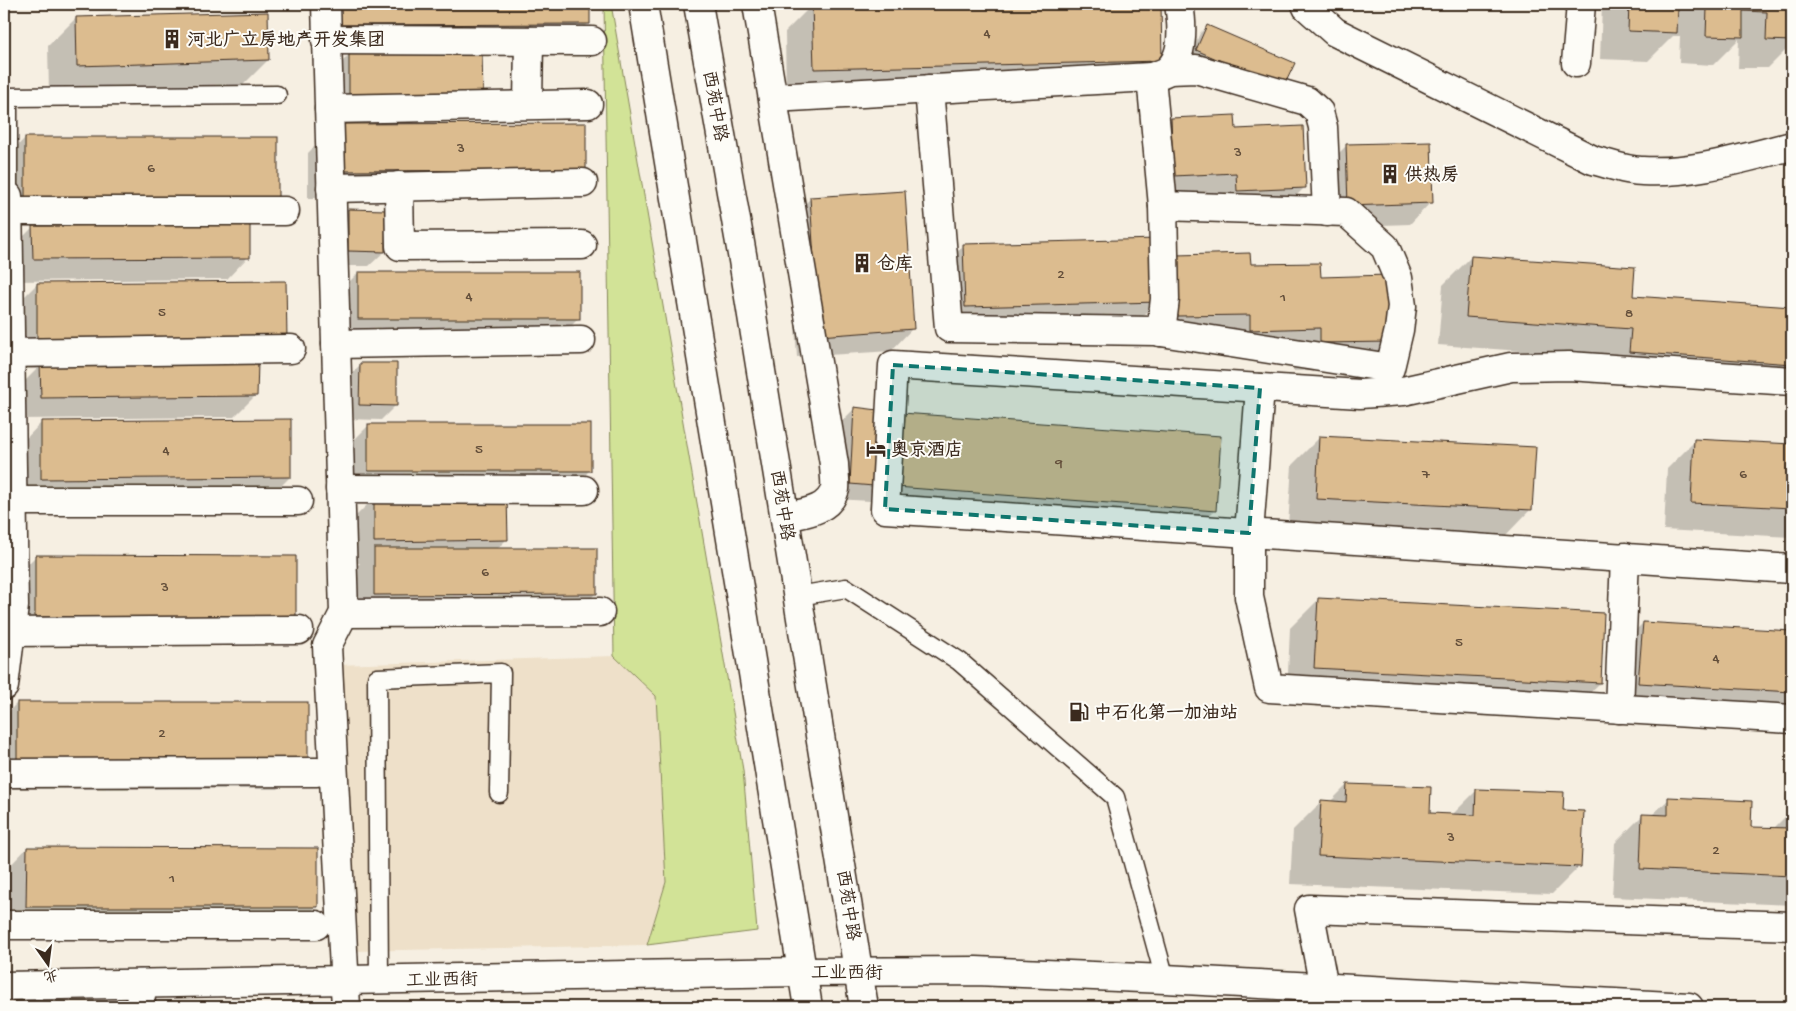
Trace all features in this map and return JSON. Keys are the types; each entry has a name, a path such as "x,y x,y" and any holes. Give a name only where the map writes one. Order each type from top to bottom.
{"street":[{"path":"326,4 344,613 327,646 346,1007"},
{"path":"642,4 808,1007"},
{"name":"西苑中路","path":"698,4 743,260 860,971 864,1007"},
{"path":"757,4 834,464 835,488 827,504 811,512 785,517"},
{"path":"1161,332 1165,299 1160,74 1179,52 1182,22 1179,4"},
{"path":"1306,4 1335,32 1593,160 1640,172 1679,171 1719,164 1792,146"},
{"path":"1576,63 1581,4"},
{"path":"326,40 592,41"},
{"path":"528,104 529,41"},
{"path":"772,98 1160,74 1196,69 1306,101 1319,112 1323,127 1327,212"},
{"path":"929,89 949,328 1161,332 1390,368 1399,330 1402,306 1398,278 1385,247 1346,212 1163,206"},
{"path":"329,109 588,104"},
{"path":"331,188 582,183"},
{"path":"398,186 400,246 582,244"},
{"path":"4,686 7,632 14,606 8,501 7,206 285,211"},
{"path":"336,344 581,340"},
{"path":"7,353 291,349"},
{"path":"1792,382 1569,366 1511,366 1395,392 1360,394 893,365 885,509 1792,569"},
{"path":"1260,388 1249,533 1249,597 1269,688 1792,719"},
{"path":"340,489 584,490"},
{"path":"8,501 298,501"},
{"path":"1619,709 1625,557"},
{"path":"344,613 600,612"},
{"path":"7,632 299,630"},
{"path":"4,773 316,772"},
{"path":"1324,988 1309,909 1792,926"},
{"path":"4,925 316,925"},
{"name":"工业西街","path":"4,986 141,996 345,980 860,971 976,971 1165,979 1689,1007"}],"lane":[{"path":"7,206 6,98 277,96"},
{"path":"798,596 846,588 959,661 1115,797 1165,979"},
{"path":"379,980 377,678 502,673 499,793"}],"highlighted area":[{"path":"893,365 1260,388 1249,533 885,509"}],"shaded area":[{"path":"614,656 656,696 666,882 647,945 352,951 336,665"}],"green space":[{"path":"604,4 611,4 743,770 757,931 647,945 666,882 656,696 614,656"}],"building":[{"path":"340,4 590,4 590,24 340,25"},
{"path":"812,4 1161,4 1162,61 814,69"},
{"path":"1629,4 1792,4 1792,41 1766,40 1767,12 1743,11 1743,37 1706,36 1707,8 1678,8 1677,33 1628,31"},
{"name":"河北广立房地产开发集团","path":"268,12 269,60 77,66 76,17"},
{"path":"1207,25 1295,63 1283,88 1196,50"},
{"path":"482,52 483,97 349,98 349,54"},
{"path":"1235,115 1236,129 1303,126 1306,188 1237,191 1236,173 1173,176 1171,118"},
{"path":"586,123 586,170 336,171 335,124"},
{"path":"25,137 278,137 278,197 25,197"},
{"name":"供热房","path":"1431,142 1433,203 1348,206 1346,144"},
{"name":"仓库","path":"905,191 914,329 819,336 810,197"},
{"path":"348,209 386,210 385,252 348,251"},
{"path":"250,224 250,258 33,259 32,226"},
{"path":"1158,239 1159,302 965,307 963,244"},
{"path":"1250,253 1251,264 1320,263 1321,277 1388,275 1390,342 1320,343 1320,328 1250,330 1250,315 1177,316 1176,255"},
{"path":"1471,256 1635,267 1633,296 1792,307 1792,364 1629,352 1631,329 1466,317"},
{"path":"358,272 580,272 580,319 358,319"},
{"path":"286,281 287,339 37,341 37,283"},
{"path":"258,362 257,396 41,398 40,364"},
{"path":"360,363 397,363 397,406 359,405"},
{"name":"奥京酒店","path":"854,407 902,413 897,488 850,484"},
{"path":"902,413 1221,436 1216,511 896,487"},
{"path":"291,419 291,477 41,479 41,421"},
{"path":"368,424 591,424 591,471 368,471"},
{"path":"1319,436 1536,447 1532,510 1316,499"},
{"path":"1694,439 1792,444 1792,508 1691,503"},
{"path":"507,496 508,540 374,542 374,497"},
{"path":"374,548 597,548 597,594 374,595"},
{"path":"35,555 296,556 296,617 35,617"},
{"path":"1318,598 1604,613 1601,683 1314,668"},
{"path":"1643,622 1792,631 1792,692 1638,683"},
{"path":"17,702 308,702 308,762 17,762"},
{"path":"1347,784 1431,787 1430,813 1475,815 1476,789 1564,792 1563,810 1584,811 1581,867 1318,856 1321,800 1346,802"},
{"path":"1668,797 1752,801 1751,827 1792,828 1792,876 1640,869 1642,814 1668,815"},
{"path":"27,847 318,848 318,907 26,907"}],"place":[{"name":"河北广立房地产开发集团","path":"172,39"},
{"name":"供热房","path":"1390,174"},
{"name":"仓库","path":"862,263"},
{"name":"奥京酒店","path":"876,449"},
{"name":"中石化第一加油站","path":"1079,712"}]}
